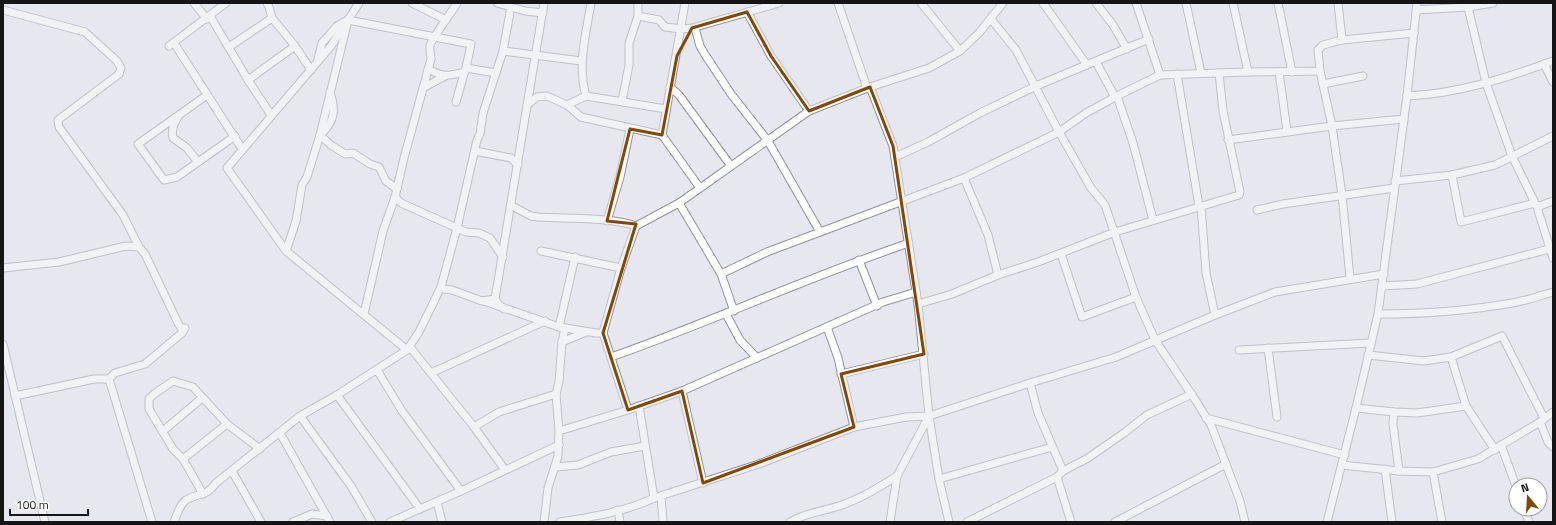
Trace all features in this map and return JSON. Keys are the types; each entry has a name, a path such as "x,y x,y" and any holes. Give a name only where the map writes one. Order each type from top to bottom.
{"street":[{"path":"194,3 208,17 229,47 271,115"},
{"path":"226,3 172,45 242,148"},
{"path":"267,3 272,18 295,46 311,70"},
{"path":"359,3 331,46 242,148 227,168 286,251 408,349 431,373 474,426 505,470"},
{"path":"412,3 446,20"},
{"path":"364,314 383,232 395,198 422,88 431,58 430,44 457,3"},
{"path":"497,3 525,11 543,13"},
{"path":"504,309 495,299 512,206 544,3"},
{"path":"586,96 582,83 582,61 591,3"},
{"path":"622,101 629,64 630,43 638,16 638,3"},
{"path":"662,135 686,3"},
{"path":"638,16 659,20 665,27 682,29 693,28 779,3"},
{"path":"838,3 868,88 894,146 901,201 918,304 929,416 939,479 948,522"},
{"path":"922,3 960,51"},
{"path":"628,410 603,333 621,268 636,226 678,204 809,111 868,88 929,68 960,51 991,19 1003,3"},
{"path":"1043,3 1087,65"},
{"path":"1096,3 1113,25 1127,49"},
{"path":"1136,3 1160,75"},
{"path":"1186,3 1201,73"},
{"path":"1233,3 1248,72"},
{"path":"1278,3 1292,72"},
{"path":"1338,3 1342,40"},
{"path":"1327,522 1345,456 1378,314 1407,96 1416,7 1468,7 1493,3"},
{"path":"174,522 178,510 185,501 209,492 216,483 300,416 337,395 408,349 420,332 441,287 457,228 484,113 503,51 507,5"},
{"path":"1468,7 1486,83 1512,156 1536,205 1552,249 1553,258"},
{"path":"3,10 85,32 119,64 121,68 120,74 58,120 58,127 123,215 139,247 145,254 178,323 181,328 185,328 182,333 145,364 116,373 110,379 94,379 15,396"},
{"path":"748,12 770,56 809,111"},
{"path":"229,47 272,18"},
{"path":"991,19 1016,50 1059,132 1091,188 1105,206 1136,297 1156,340 1211,425 1240,501 1245,522"},
{"path":"286,251 296,221 302,185 307,177 320,135 328,126 334,112 330,92 348,20"},
{"path":"317,63 322,43 337,26 348,20 470,44 465,70 456,102"},
{"path":"677,56 684,38 693,28"},
{"path":"693,28 700,46 721,78 768,141 820,232"},
{"path":"1350,278 1342,195 1332,126 1320,71 1318,50 1323,45 1342,40 1414,33"},
{"path":"895,157 928,142 980,113 1036,86 1149,39"},
{"path":"248,80 295,46"},
{"path":"331,46 340,54"},
{"path":"503,51 582,61"},
{"path":"1407,96 1453,90 1486,83 1553,60"},
{"path":"1096,62 1116,97 1133,143 1153,220"},
{"path":"1544,64 1553,82"},
{"path":"428,69 441,76 445,76"},
{"path":"422,88 445,76 465,70 496,73"},
{"path":"721,274 767,252 964,178 1059,132 1086,113 1160,75 1320,71"},
{"path":"1279,72 1287,131"},
{"path":"918,304 952,294 998,275 1061,254 1115,232 1239,195 1240,192 1223,111 1219,73"},
{"path":"1177,74 1200,206 1206,273 1214,315"},
{"path":"1323,84 1362,76"},
{"path":"670,87 678,95 731,166"},
{"path":"207,95 138,144 164,180 177,177 235,136"},
{"path":"527,105 538,97 548,96 567,105 581,117 662,135 700,188"},
{"path":"567,105 586,96 666,109"},
{"path":"180,114 174,124 172,132 173,138 187,148 198,162"},
{"path":"1228,140 1287,131 1404,119"},
{"path":"607,221 620,177 630,128"},
{"path":"320,135 331,146 345,154 353,153 370,164 379,167 386,181 397,189"},
{"path":"1257,210 1283,204 1452,175 1495,165 1553,136"},
{"path":"475,151 511,158 518,164"},
{"path":"511,158 519,155"},
{"path":"1452,175 1461,222 1553,201"},
{"path":"964,178 988,235 998,275"},
{"path":"395,198 401,203 466,232 479,233 490,238 502,257"},
{"path":"678,204 721,274 734,311"},
{"path":"512,206 531,216 607,221 627,223 636,226"},
{"path":"611,357 734,311 795,284 909,243"},
{"path":"3,268 59,262 126,246 139,247"},
{"path":"1382,286 1417,284 1552,249"},
{"path":"541,250 621,268"},
{"path":"1061,254 1082,316 1136,297"},
{"path":"544,522 548,488 556,468 559,445 556,394 559,382 562,327 575,257"},
{"path":"859,260 877,306"},
{"path":"560,522 641,504 657,497 759,464 854,427 899,418 929,416 1116,357 1214,315 1275,292 1350,278 1384,274"},
{"path":"441,287 562,327 586,332 603,333"},
{"path":"559,430 628,410 682,391 877,306 883,302 916,292"},
{"path":"1378,314 1421,314 1468,310 1513,303 1553,292"},
{"path":"482,301 495,299"},
{"path":"726,314 740,340 757,358"},
{"path":"431,373 545,322"},
{"path":"827,327 841,374 854,427"},
{"path":"562,342 586,332"},
{"path":"1368,355 1424,361 1451,357 1502,336 1542,420 1548,442 1553,447"},
{"path":"1239,350 1371,343"},
{"path":"3,344 46,522"},
{"path":"1268,348 1277,417"},
{"path":"841,374 924,354"},
{"path":"1451,357 1466,406 1495,450"},
{"path":"377,370 402,411 461,492"},
{"path":"110,379 152,522"},
{"path":"203,494 183,460 173,449 149,409 149,399 154,394 173,381 193,387 227,424 260,449"},
{"path":"1030,383 1038,413 1063,471"},
{"path":"682,391 703,483"},
{"path":"474,426 499,412 556,394"},
{"path":"967,522 1057,477 1063,471 1088,458 1147,415 1192,394"},
{"path":"337,395 420,509"},
{"path":"162,431 202,398"},
{"path":"639,406 645,446 663,522"},
{"path":"1356,408 1417,413 1466,406"},
{"path":"1394,412 1393,424 1398,471"},
{"path":"1342,465 1398,471 1433,472 1478,459 1495,450 1553,412"},
{"path":"300,416 351,486 372,522"},
{"path":"890,522 896,476 929,416"},
{"path":"1206,418 1345,456"},
{"path":"183,460 227,424"},
{"path":"280,433 328,519"},
{"path":"390,522 461,492 559,445"},
{"path":"1501,445 1513,477"},
{"path":"556,468 578,465 611,452 645,446"},
{"path":"939,479 1052,447"},
{"path":"1115,522 1226,464"},
{"path":"1385,469 1392,522"},
{"path":"232,471 261,522"},
{"path":"1433,472 1442,522"},
{"path":"790,522 839,506 866,495 896,476"},
{"path":"1057,477 1071,522"},
{"path":"437,502 442,522"},
{"path":"618,510 620,522"},
{"path":"293,522 312,514 328,519"}],"highlighted area":[{"path":"747,12 771,56 809,111 870,87 893,146 924,354 841,374 854,427 703,483 682,391 628,410 603,333 636,224 607,221 630,129 662,135 677,56 692,28"}]}
